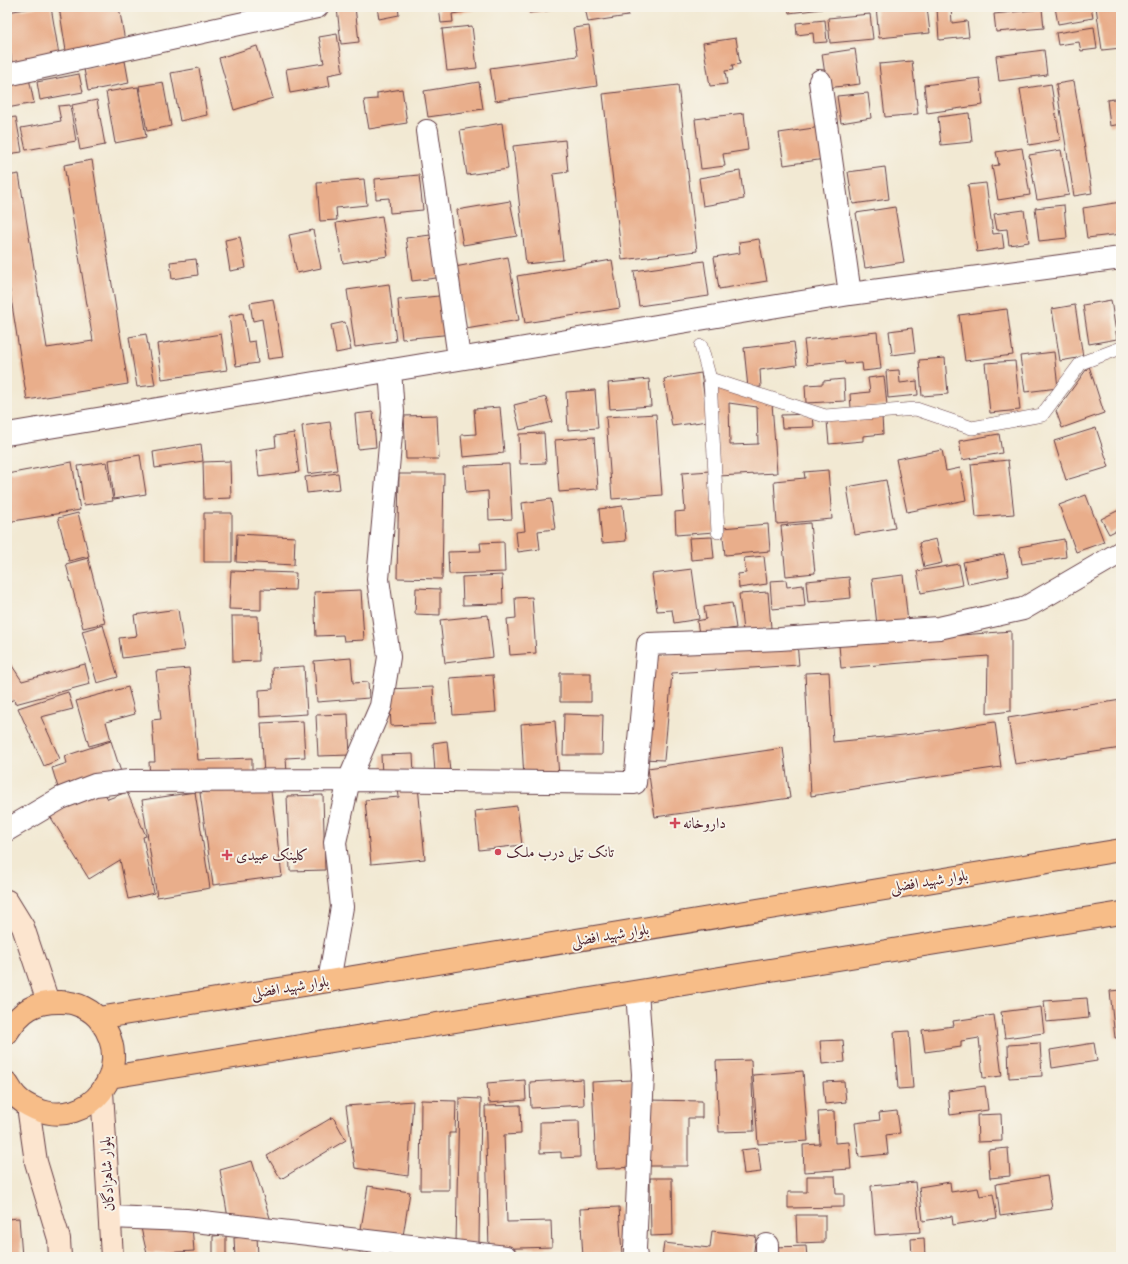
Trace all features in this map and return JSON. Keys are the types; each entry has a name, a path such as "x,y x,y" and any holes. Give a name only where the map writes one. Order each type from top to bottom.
{"main road":[{"name":"بلوار شهید افضلی","path":"98,1018 1121,850"},
{"path":"7,901 23,927 48,1002"},
{"path":"106,1084 637,992 1121,913"},
{"path":"7,1033 15,1020 30,1008 48,1002 66,1002 83,1007 98,1018 107,1031 113,1046 114,1061 106,1084 91,1103 76,1110 60,1114 43,1112 15,1096"},
{"name":"بلوار شاهزادگان","path":"106,1084 112,1257"},
{"path":"15,1096 59,1239 60,1257"}],"street":[{"path":"7,75 313,8"},
{"path":"820,81 850,294"},
{"path":"427,131 459,358"},
{"path":"7,434 850,294 1121,258"},
{"path":"329,981 342,907 335,842 349,780 381,706 389,657 378,579 393,412 390,370"},
{"path":"7,830 61,798 94,785 129,781 349,780 635,783 648,644 780,639 939,628 1023,609 1121,552"},
{"path":"636,1257 635,1249 643,1074 637,992"},
{"path":"110,1217 186,1220 506,1257"}],"lane":[{"path":"701,346 710,379 718,532"},
{"path":"710,379 825,416 916,409 972,428 1042,415 1081,363 1121,348"}],"building":[{"path":"38,7 51,7 59,55 12,63 7,30 7,12"},
{"path":"59,7 119,7 126,47 67,57"},
{"path":"355,7 359,42 341,44 337,8"},
{"path":"377,7 398,7 399,15 379,19"},
{"path":"439,7 474,7 474,10 452,14 453,22 441,23"},
{"path":"528,7 554,7 554,10 529,13"},
{"path":"585,7 626,7 628,16 588,22"},
{"path":"631,7 649,7 649,8 632,12"},
{"path":"788,7 822,7 822,9 789,13"},
{"path":"876,7 927,7 930,33 879,38"},
{"path":"951,7 952,23 967,21 969,37 939,40 937,8"},
{"path":"1055,7 1091,7 1093,18 1058,24"},
{"path":"1096,7 1121,7 1121,48 1102,50"},
{"path":"1042,9 1044,28 996,32 994,14"},
{"path":"870,14 873,39 830,43 828,18"},
{"path":"825,20 827,42 814,43 813,33 797,35 796,23"},
{"path":"472,26 477,68 447,71 442,29"},
{"path":"589,26 597,86 495,101 490,68 577,56 573,28"},
{"path":"1094,27 1097,49 1081,51 1079,42 1058,45 1056,33"},
{"path":"337,34 343,72 328,75 330,86 290,93 286,69 324,63 319,37"},
{"path":"736,38 740,64 732,65 733,70 725,71 727,84 710,86 703,43"},
{"path":"257,46 273,98 234,110 219,58"},
{"path":"855,49 860,84 827,88 822,54"},
{"path":"1044,50 1047,75 999,81 996,56"},
{"path":"125,61 129,83 88,91 84,69"},
{"path":"912,61 918,114 885,117 879,64"},
{"path":"199,68 207,115 180,121 171,73"},
{"path":"79,74 83,92 40,100 37,82"},
{"path":"29,78 34,103 7,108 7,82"},
{"path":"980,78 983,105 927,113 924,85"},
{"path":"1074,81 1092,193 1074,196 1056,84"},
{"path":"163,82 171,126 147,131 139,86"},
{"path":"479,82 483,109 428,117 424,91"},
{"path":"1051,84 1060,140 1029,145 1020,89"},
{"path":"678,85 697,251 622,260 603,94"},
{"path":"138,87 146,137 115,143 106,92"},
{"path":"402,89 407,123 369,129 364,100 377,99 377,93"},
{"path":"868,93 871,118 841,123 837,96"},
{"path":"1121,98 1121,124 1110,126 1107,100"},
{"path":"97,100 105,145 80,150 72,105"},
{"path":"70,105 76,141 26,150 21,128 61,121 58,106"},
{"path":"744,113 748,150 723,154 725,166 701,169 695,119"},
{"path":"969,113 972,142 941,145 938,117"},
{"path":"16,117 22,152 7,154 7,118"},
{"path":"502,123 508,169 467,175 460,130"},
{"path":"821,127 825,159 784,165 779,133"},
{"path":"565,140 568,172 553,174 563,260 526,264 513,146"},
{"path":"1022,148 1030,195 998,200 992,166 999,165 996,152"},
{"path":"1061,150 1069,195 1037,200 1029,155"},
{"path":"92,160 128,384 27,400 7,273 7,176 19,174 47,348 93,341 64,165"},
{"path":"885,167 889,199 853,204 848,172"},
{"path":"740,171 744,199 703,206 699,178"},
{"path":"419,175 423,210 390,213 389,198 376,199 375,179"},
{"path":"364,179 367,205 336,208 337,220 320,221 317,183"},
{"path":"986,183 993,234 1002,233 1004,248 977,252 968,185"},
{"path":"510,201 517,236 463,245 457,210"},
{"path":"1121,202 1121,234 1087,238 1083,208"},
{"path":"1064,205 1067,238 1039,241 1035,208"},
{"path":"895,207 904,262 865,268 856,213"},
{"path":"1024,210 1029,242 1009,245 1007,229 997,230 994,214"},
{"path":"382,216 388,256 343,263 336,223"},
{"path":"313,230 321,268 297,273 289,235"},
{"path":"439,234 444,277 412,281 406,238"},
{"path":"240,237 246,268 230,271 225,240"},
{"path":"759,239 767,281 719,289 714,257 740,253 739,242"},
{"path":"508,257 519,320 466,329 455,267"},
{"path":"196,259 198,275 172,279 170,262"},
{"path":"612,260 620,308 525,323 517,276"},
{"path":"704,261 709,296 639,306 634,271"},
{"path":"389,284 396,341 355,347 347,290"},
{"path":"449,295 453,334 402,339 398,300"},
{"path":"273,299 283,357 268,359 262,319 253,321 250,303"},
{"path":"1111,300 1117,339 1089,344 1083,305"},
{"path":"1075,305 1083,357 1060,361 1052,309"},
{"path":"1007,309 1013,355 965,361 959,315"},
{"path":"243,313 248,342 255,341 258,363 236,366 229,316"},
{"path":"345,322 351,350 336,353 331,325"},
{"path":"912,328 915,352 892,355 889,331"},
{"path":"877,332 881,369 863,371 862,363 845,364 844,361 807,365 804,340"},
{"path":"146,334 155,385 137,387 129,337"},
{"path":"221,334 227,370 162,379 157,344"},
{"path":"794,342 797,365 760,370 761,387 748,388 744,348"},
{"path":"1054,352 1058,388 1025,392 1020,356"},
{"path":"945,358 948,394 922,396 919,360"},
{"path":"1015,361 1020,410 990,413 985,363"},
{"path":"1089,366 1104,413 1062,428 1056,411"},
{"path":"899,370 900,383 917,381 918,395 888,398 886,371"},
{"path":"701,373 708,421 672,426 664,379"},
{"path":"884,376 887,405 851,408 850,394 870,392 868,378"},
{"path":"649,379 651,406 610,409 608,383"},
{"path":"844,379 845,401 806,403 805,385 823,384 823,381"},
{"path":"716,387 772,403 777,473 718,476","holes":["729,403 757,407 758,444 730,445"]},
{"path":"595,390 598,428 568,430 566,392"},
{"path":"546,397 552,422 520,430 514,405"},
{"path":"500,407 504,453 463,457 461,435 476,434 474,409"},
{"path":"373,412 376,447 358,449 355,414"},
{"path":"656,414 662,495 612,499 606,417"},
{"path":"813,414 814,427 782,428 781,415"},
{"path":"437,415 439,459 406,459 404,416"},
{"path":"882,416 883,434 863,436 863,441 829,444 827,421"},
{"path":"330,422 337,470 308,474 302,426"},
{"path":"1096,428 1109,467 1066,480 1054,441"},
{"path":"294,433 299,472 259,477 256,450 276,447 275,436"},
{"path":"544,433 546,463 520,464 519,434"},
{"path":"999,434 1002,453 962,460 959,441"},
{"path":"594,437 598,489 559,492 555,440"},
{"path":"201,444 203,461 155,468 153,452"},
{"path":"942,450 946,471 960,468 966,500 907,512 896,459"},
{"path":"140,455 146,494 114,499 109,460"},
{"path":"1008,460 1014,514 976,517 971,464"},
{"path":"230,461 231,498 204,499 203,462"},
{"path":"72,462 80,510 7,522 7,474"},
{"path":"107,462 113,501 84,505 78,466"},
{"path":"509,464 512,519 489,520 488,491 466,493 464,466"},
{"path":"828,470 832,519 777,524 774,481 805,478 804,472"},
{"path":"710,471 714,532 676,535 675,512 685,511 682,473"},
{"path":"338,473 340,489 307,493 305,477"},
{"path":"399,474 444,474 442,579 397,578"},
{"path":"886,480 895,528 855,535 847,487"},
{"path":"1086,495 1104,542 1076,552 1059,505"},
{"path":"551,499 555,529 538,531 540,549 518,552 516,532 525,531 522,503"},
{"path":"623,506 626,541 602,543 599,509"},
{"path":"1121,509 1121,528 1109,534 1101,519"},
{"path":"78,513 89,556 69,561 58,518"},
{"path":"204,513 232,513 232,562 204,562"},
{"path":"810,523 815,573 786,576 781,526"},
{"path":"768,524 770,551 725,555 722,528"},
{"path":"237,534 295,537 294,565 236,562"},
{"path":"712,537 714,558 691,560 689,538"},
{"path":"936,539 942,563 924,567 919,543"},
{"path":"1064,539 1066,557 1022,564 1019,547"},
{"path":"504,542 505,572 449,574 448,552 481,551 480,543"},
{"path":"1004,554 1009,576 968,584 963,562"},
{"path":"764,556 767,584 739,588 738,574 746,573 744,558"},
{"path":"88,558 105,623 83,628 66,564"},
{"path":"959,564 963,585 921,593 917,571"},
{"path":"692,569 699,619 674,623 672,610 657,611 652,574"},
{"path":"231,571 296,573 295,590 261,589 261,610 229,609"},
{"path":"502,575 503,604 463,605 462,577"},
{"path":"903,575 908,623 877,625 872,579"},
{"path":"849,577 851,598 808,602 806,581"},
{"path":"786,580 787,587 803,585 805,606 772,609 770,581"},
{"path":"416,588 440,589 440,615 415,614"},
{"path":"361,590 364,640 344,641 343,635 316,636 314,592"},
{"path":"768,592 771,628 743,631 739,594"},
{"path":"532,597 536,653 510,655 507,619 516,618 515,598"},
{"path":"732,603 736,628 699,634 697,621 706,619 704,607"},
{"path":"178,609 184,650 122,658 119,638 137,636 134,615"},
{"path":"488,615 493,657 445,663 440,620"},
{"path":"232,616 258,616 259,661 233,662"},
{"path":"103,625 118,677 97,683 82,631"},
{"path":"1011,631 1011,711 987,714 988,656 841,668 839,645"},
{"path":"797,643 799,665 672,673 664,760 642,759 651,655"},
{"path":"7,658 22,681 85,664 90,684 15,704 14,699 11,701 7,694"},
{"path":"351,658 353,683 368,682 369,698 317,702 314,661"},
{"path":"304,666 307,714 260,717 259,690 273,689 272,668"},
{"path":"189,668 198,760 252,758 252,773 150,777 149,762 155,762 152,720 161,719 156,671"},
{"path":"829,672 833,742 904,735 995,722 1001,767 811,796 805,673"},
{"path":"560,673 591,673 591,702 560,702"},
{"path":"493,675 496,712 453,715 450,678"},
{"path":"128,687 135,714 106,722 111,740 89,746 76,701"},
{"path":"433,687 435,724 391,726 389,689"},
{"path":"68,692 73,709 41,717 60,759 44,766 18,708"},
{"path":"1121,700 1121,748 1015,764 1008,718"},
{"path":"348,714 350,755 318,756 316,715"},
{"path":"564,714 603,715 602,755 563,755"},
{"path":"303,721 305,757 286,758 287,773 264,775 261,723"},
{"path":"555,721 559,777 524,779 521,724"},
{"path":"111,741 122,775 60,794 52,768 67,763 65,756"},
{"path":"447,741 450,772 435,773 433,743"},
{"path":"783,748 790,798 655,817 648,768"},
{"path":"413,754 414,774 382,776 381,755"},
{"path":"270,784 282,876 213,885 200,793"},
{"path":"100,786 108,799 127,792 146,836 143,837 154,893 128,899 120,860 89,879 50,816"},
{"path":"418,786 425,859 371,864 365,800 399,797 398,788"},
{"path":"195,792 210,888 157,897 142,800"},
{"path":"323,795 325,870 290,871 287,796"},
{"path":"517,806 522,845 479,850 475,811"},
{"path":"1121,990 1121,1037 1115,1038 1110,991"},
{"path":"1087,998 1089,1018 1046,1022 1044,1001"},
{"path":"1041,1007 1044,1033 1005,1038 1001,1012"},
{"path":"994,1015 1002,1076 983,1078 979,1038 961,1041 961,1047 925,1052 922,1030 954,1026 953,1021"},
{"path":"909,1031 913,1088 898,1089 894,1032"},
{"path":"843,1040 845,1062 822,1064 820,1041"},
{"path":"1040,1043 1042,1076 1009,1078 1008,1045"},
{"path":"1094,1043 1097,1061 1052,1068 1050,1050"},
{"path":"751,1060 754,1131 719,1132 716,1061"},
{"path":"803,1071 808,1141 758,1144 753,1075"},
{"path":"583,1079 584,1105 531,1108 530,1082"},
{"path":"525,1080 526,1100 489,1103 487,1083"},
{"path":"632,1080 636,1167 596,1169 592,1082"},
{"path":"844,1081 846,1102 825,1104 823,1082"},
{"path":"985,1086 988,1110 950,1115 948,1091"},
{"path":"459,1098 481,1099 479,1243 456,1243"},
{"path":"421,1100 456,1101 455,1133 449,1133 449,1190 420,1190"},
{"path":"648,1100 702,1101 702,1118 688,1118 688,1166 648,1166"},
{"path":"413,1101 408,1176 355,1168 346,1106"},
{"path":"520,1105 521,1134 504,1135 507,1222 551,1221 552,1247 489,1249 485,1106"},
{"path":"834,1111 835,1143 849,1142 851,1169 804,1172 803,1145 820,1144 818,1112"},
{"path":"897,1111 900,1133 886,1135 888,1154 859,1157 855,1123 880,1120 879,1113"},
{"path":"1001,1114 1002,1141 978,1142 977,1115"},
{"path":"333,1117 346,1140 281,1179 267,1156"},
{"path":"579,1121 580,1157 561,1158 561,1152 540,1153 540,1122"},
{"path":"758,1148 761,1172 744,1174 741,1150"},
{"path":"1008,1148 1010,1176 990,1178 988,1150"},
{"path":"252,1161 271,1221 228,1218 220,1170"},
{"path":"807,1176 835,1176 836,1194 844,1194 844,1207 788,1208 788,1192 807,1192"},
{"path":"1047,1176 1052,1209 1000,1216 996,1184"},
{"path":"650,1178 672,1178 673,1235 651,1236"},
{"path":"915,1182 920,1232 875,1235 871,1186"},
{"path":"950,1182 951,1192 978,1188 980,1196 993,1194 997,1218 953,1225 952,1216 923,1221 919,1187"},
{"path":"368,1186 410,1192 403,1236 361,1229"},
{"path":"619,1207 622,1255 583,1257 580,1209"},
{"path":"796,1215 825,1215 825,1242 797,1243"},
{"path":"19,1218 22,1257 7,1257 7,1219"},
{"path":"192,1226 194,1251 147,1254 141,1228"},
{"path":"712,1231 756,1236 753,1257 662,1257 664,1243 710,1248"},
{"path":"226,1235 226,1257 213,1257 213,1236"},
{"path":"257,1236 258,1257 235,1257 234,1238"},
{"path":"924,1238 925,1257 912,1257 911,1239"},
{"path":"806,1246 807,1257 773,1257 773,1247"},
{"path":"368,1251 406,1253 406,1257 368,1257"},
{"path":"363,1254 364,1257 323,1257 323,1256"},
{"path":"813,1255 844,1255 844,1257 813,1257"},
{"path":"976,1255 976,1257 950,1257 950,1256"}],"place":[{"name":"داروخانه","path":"675,823"},
{"name":"تانک تیل درب ملک","path":"498,852"},
{"name":"کلینک عبیدی","path":"227,855"}]}
